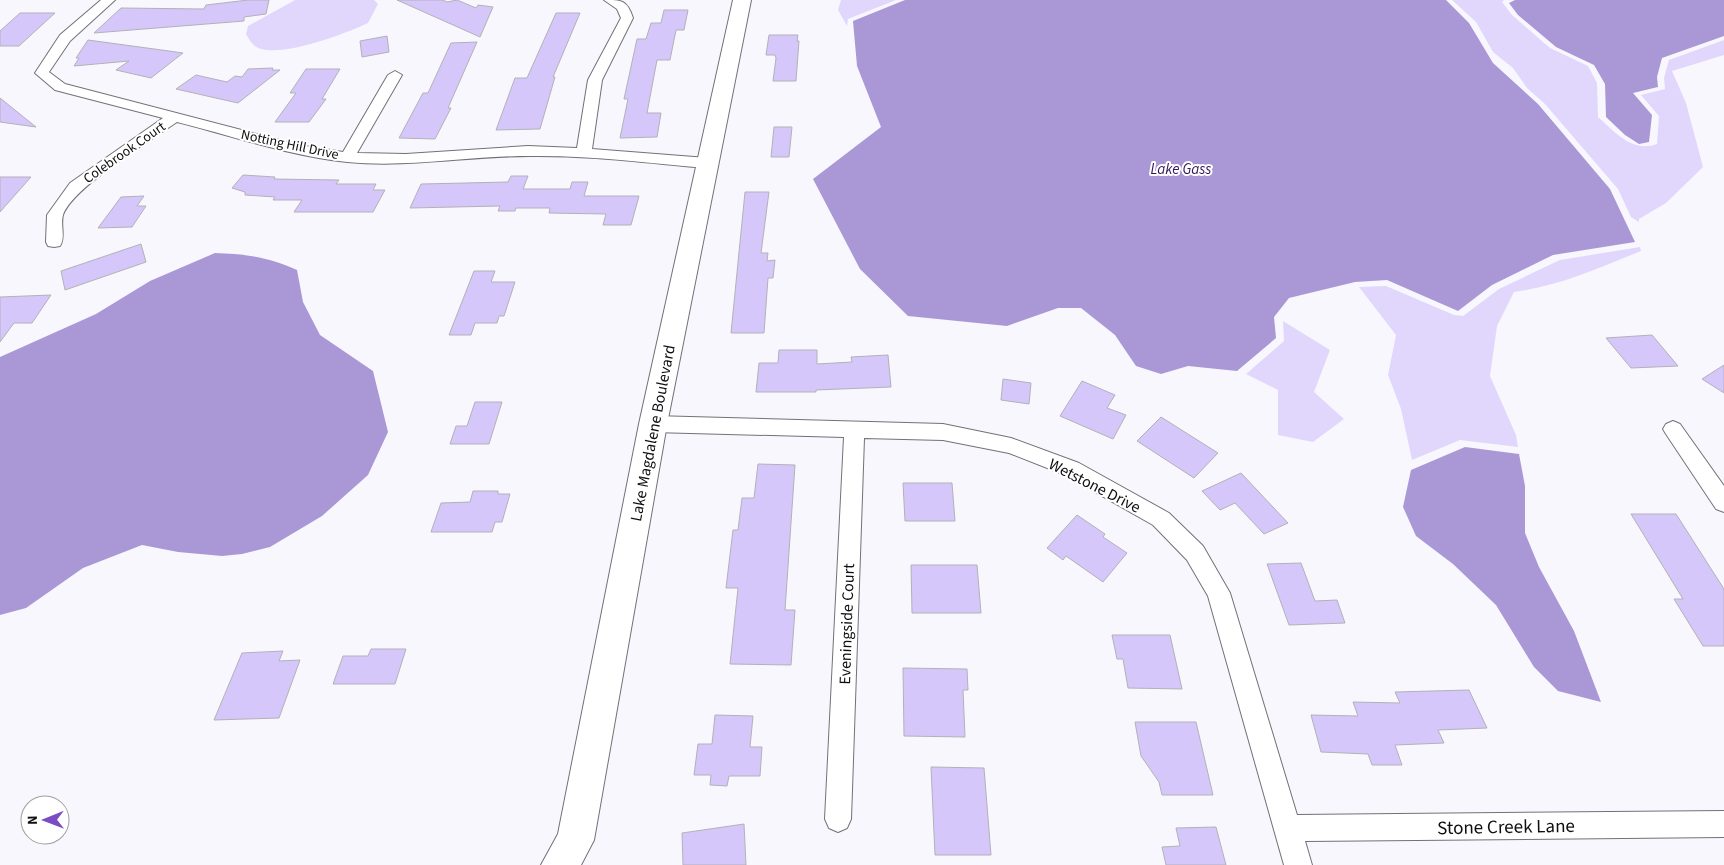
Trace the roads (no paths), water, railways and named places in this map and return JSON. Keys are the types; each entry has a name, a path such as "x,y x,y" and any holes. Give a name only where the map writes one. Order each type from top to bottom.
{"street":[{"name":"Notting Hill Drive","path":"109,0 66,38 42,72 60,87 298,149 347,157 406,158 528,151 584,153 707,163"},
{"path":"584,153 595,80 627,18 623,7 610,0"},
{"name":"Lake Magdalene Boulevard","path":"560,865 575,840 653,424 742,0"},
{"path":"347,157 395,75"},
{"name":"Colebrook Court","path":"54,242 55,215 76,186 174,117"},
{"name":"Wetstone Drive","path":"653,424 943,432 1011,446 1072,470 1161,520 1195,553 1219,593 1298,865"},
{"name":"Eveningside Court","path":"838,819 854,429"},
{"path":"1673,429 1724,503"},
{"name":"Stone Creek Lane","path":"1288,828 1724,824"}],"water":[{"name":"Lake Gass","path":"905,0 1446,0 1469,23 1493,63 1538,104 1610,189 1635,242 1553,255 1492,285 1458,311 1387,280 1355,282 1289,298 1274,317 1276,338 1237,371 1188,366 1161,374 1136,366 1115,335 1081,308 1058,308 1007,326 908,316 860,269 813,179 881,127 857,66 853,21"},
{"path":"1515,0 1724,0 1724,36 1662,58 1657,77 1658,87 1633,93 1652,115 1649,142 1639,144 1625,135 1606,117 1605,84 1594,65 1556,47 1518,15 1509,3"},
{"path":"215,253 257,257 297,270 303,302 320,335 373,371 388,432 368,475 322,516 270,547 242,554 222,556 178,552 142,545 83,568 26,608 0,615 0,357 96,314 150,281"},
{"path":"1465,447 1519,454 1525,486 1525,533 1539,567 1574,631 1601,702 1558,691 1534,667 1496,605 1453,564 1416,536 1403,507 1411,470"}]}
